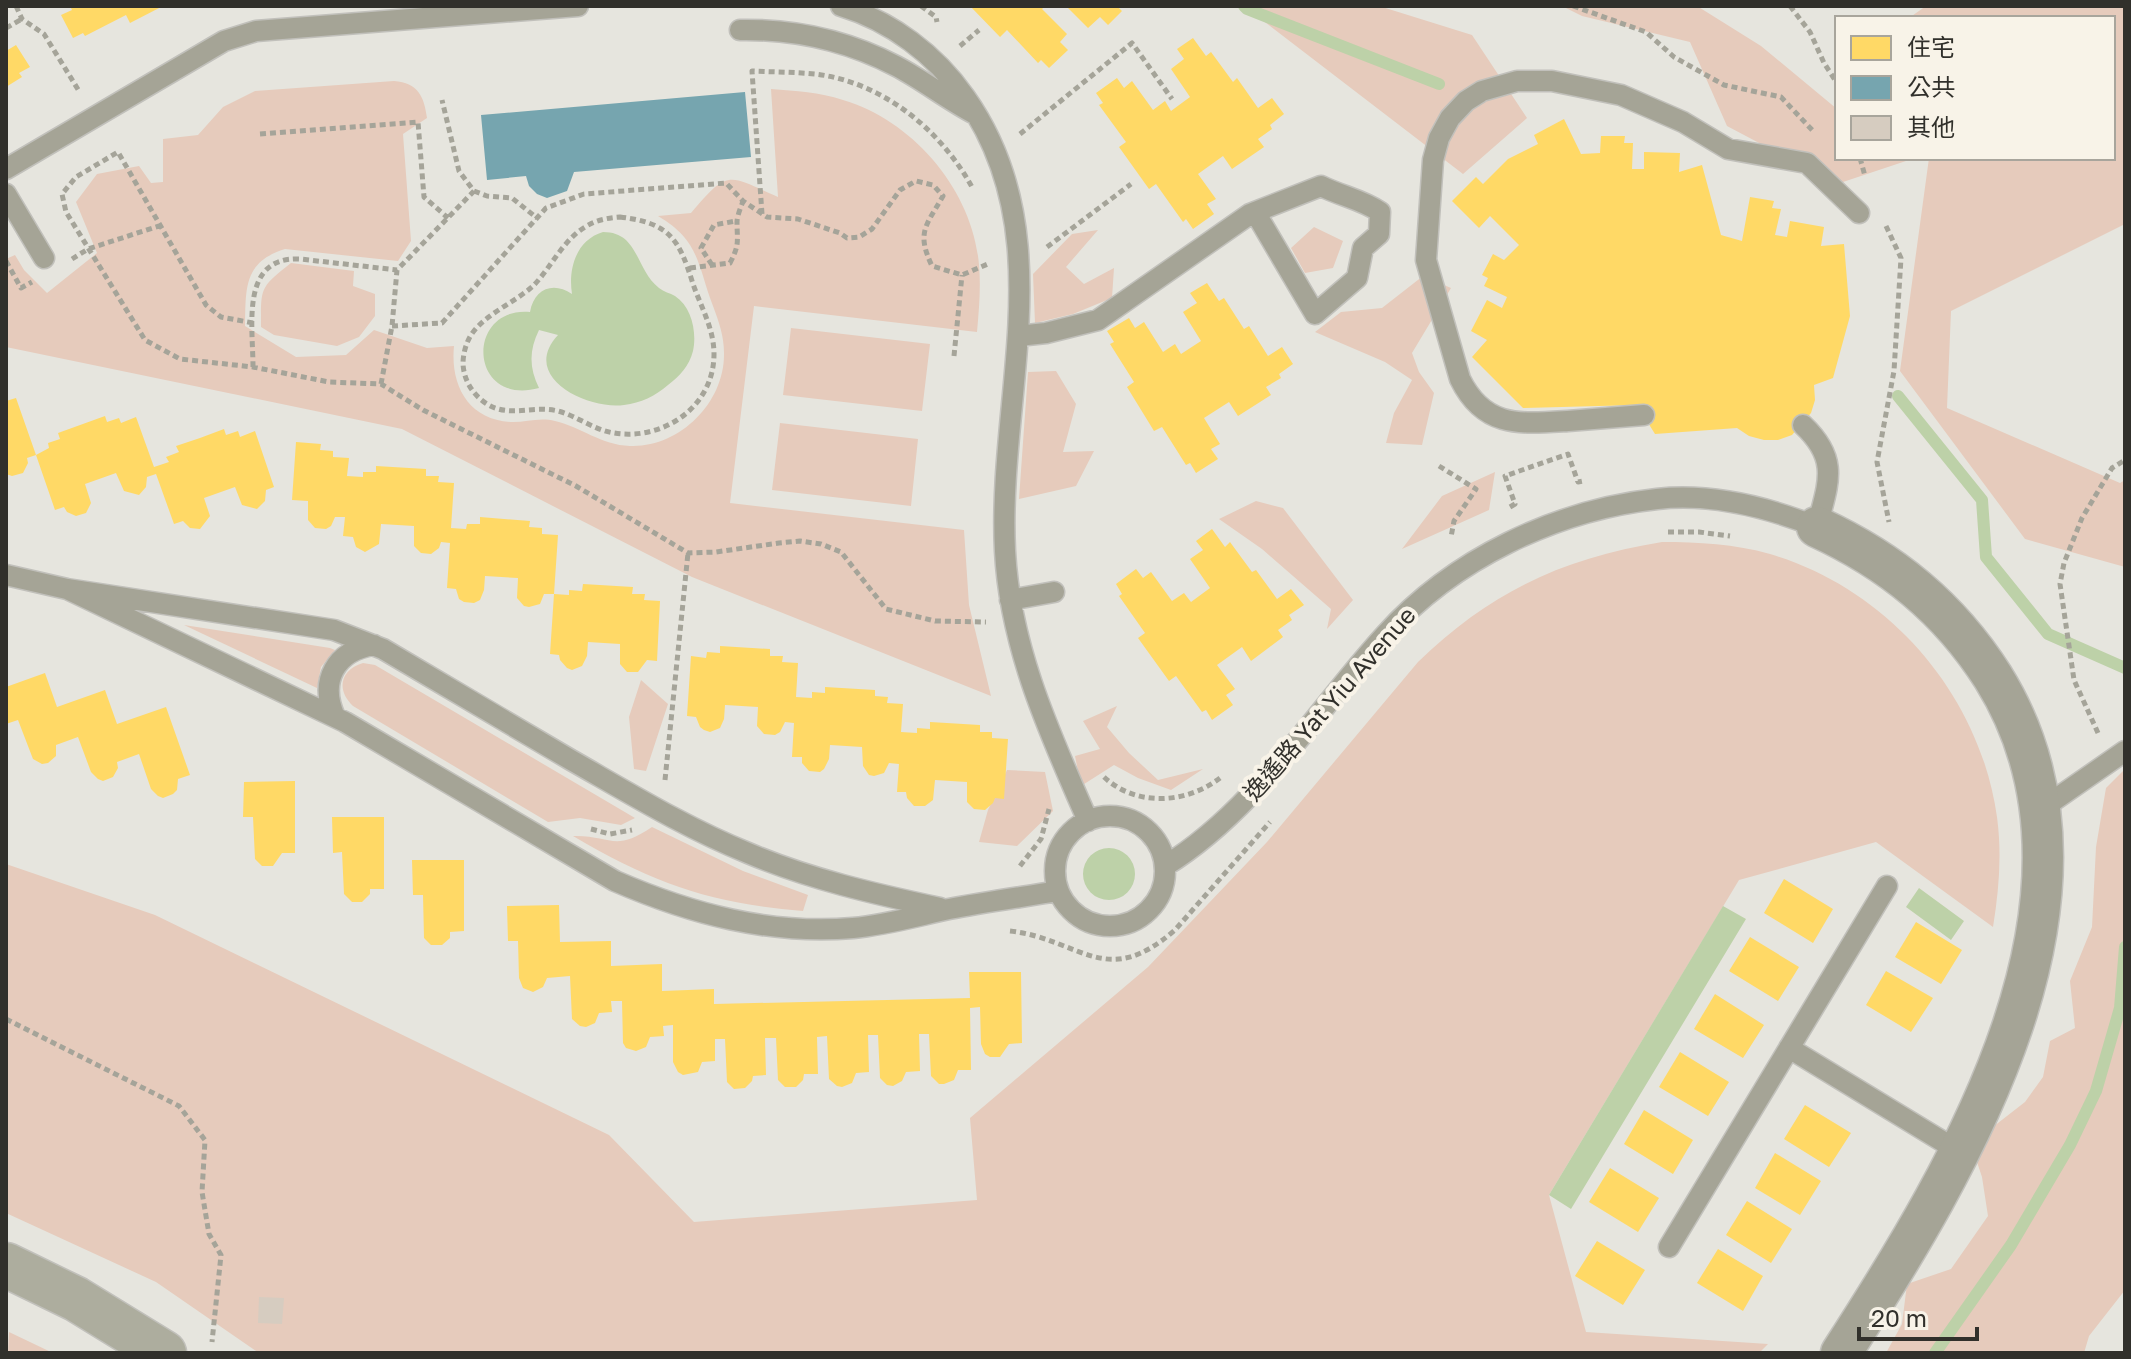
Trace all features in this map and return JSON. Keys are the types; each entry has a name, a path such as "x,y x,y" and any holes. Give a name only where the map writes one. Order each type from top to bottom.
{"main road":[{"path":"6,1265 76,1299 164,1353"}],"street":[{"name":"逸遙路 Yat Yiu Avenue","path":"1817,527 1855,545 1923,593 1953,622 1993,679 2019,729 2032,769 2044,852 2031,958 2002,1058 1960,1152 1841,1353"}],"lane":[{"path":"6,169 224,41 256,31 578,6"},
{"path":"841,6 892,29 926,53 955,82 979,116 997,153 1015,218 1020,262 1018,336 1004,507 1010,600 1030,682 1088,821"},
{"path":"740,30 784,30 838,41 899,67 979,116"},
{"path":"1644,415 1515,423 1485,411 1466,391 1426,260 1433,160 1439,138 1450,118 1466,101 1498,84 1517,81 1552,81 1621,95 1683,122 1728,149 1807,163 1859,213"},
{"path":"1018,336 1046,333 1098,320 1255,212 1321,186 1349,199 1366,202 1380,212 1379,234 1363,248 1357,278 1315,314 1255,212"},
{"path":"6,194 53,262"},
{"path":"1803,425 1818,440 1827,458 1829,479 1817,527"},
{"name":"逸遙路 Yat Yiu Avenue","path":"1165,866 1190,851 1236,812 1387,633 1417,604 1449,579 1520,537 1611,507 1658,499 1701,499 1744,504 1817,527"},
{"path":"6,575 67,589 334,630 374,645 652,807 749,854 880,896 948,909"},
{"path":"67,589 335,717 615,881 659,901 754,925 803,929 852,928 1058,891"},
{"path":"1010,600 1054,592"},
{"path":"335,717 329,703 328,687 333,672 349,653 374,645"},
{"path":"2040,810 2118,755"},
{"path":"1113,817 1138,824 1152,835 1161,850 1165,866 1164,884 1151,907 1130,923 1113,927 1096,925 1080,918 1067,906 1058,891 1056,858 1074,830 1088,821 1113,817"},
{"path":"1669,1247 1887,886"},
{"path":"1789,1048 1960,1152"}],"path":[{"path":"16,6 22,19 44,34 83,96"},
{"path":"921,6 936,17 938,26"},
{"path":"1573,6 1646,32 1674,57 1724,85 1781,97 1818,137"},
{"path":"1790,6 1810,32 1835,80"},
{"path":"6,28 22,19"},
{"path":"956,49 979,30"},
{"path":"949,42 965,58"},
{"path":"1010,126 1017,140 1132,43 1172,99"},
{"path":"762,214 752,71 817,75 851,83 883,97 912,116 938,139 960,166 978,197"},
{"path":"442,100 459,171 474,191 487,196 512,198 537,218"},
{"path":"260,134 418,122 424,197 448,218"},
{"path":"253,323 221,317 206,305 118,152 76,177 62,194 66,212 145,340 180,359 253,367 329,382 381,384 423,410 576,486 688,553 800,541 821,544 841,552 886,609 935,621 963,623 991,621 989,612"},
{"path":"1861,160 1866,179"},
{"path":"392,326 442,323 546,208 584,194 726,183 743,201 762,214 798,219 847,238 859,237 872,229 900,190 916,181 933,185 943,196 926,225 922,245 932,266 962,275 996,261 997,264"},
{"path":"1041,238 1043,250 1131,184"},
{"path":"381,384 392,326 397,270 474,191"},
{"path":"690,268 730,263 738,247 740,232 736,221 743,201"},
{"path":"620,217 653,225 681,247 690,268 712,334 714,355 702,396 689,412 672,425 641,434 609,433 552,409 502,411 489,406 470,388 463,363 470,337 479,326 534,284 572,236 586,226 602,219 620,217"},
{"path":"1882,217 1901,258 1894,371 1877,462 1890,528"},
{"path":"712,265 701,248 707,236 714,225 736,221"},
{"path":"53,262 162,225"},
{"path":"253,367 255,285 261,273 272,263 286,258 397,270"},
{"path":"6,261 21,288 35,280"},
{"path":"954,356 962,275"},
{"path":"1503,510 1515,504 1505,476 1568,454 1578,482 1591,479"},
{"path":"2118,755 2074,680 2060,584 2064,563 2082,518 2112,468 2125,460"},
{"path":"1439,466 1476,489 1454,521 1451,537"},
{"path":"1441,545 1459,533"},
{"path":"551,844 560,829 570,827 610,834 633,830 644,823 664,787 688,553"},
{"path":"1100,774 1127,792 1146,798 1168,799 1210,786 1227,773"},
{"path":"1014,872 1030,857 1041,839 1048,819 1050,798"},
{"path":"998,930 1044,938 1084,956 1124,958 1143,953 1175,930 1279,810"},
{"path":"6,1019 179,1106 205,1140 202,1192 209,1234 221,1255 212,1342"}],"shaded area":[{"path":"1244,6 1379,6 1472,35 1527,118 1463,174"},
{"path":"1562,6 1697,6 1761,46 1835,107 1835,160 1909,160 1837,184 1727,126 1690,42 1582,16"},
{"path":"1926,6 2125,6 2125,224 1951,311 1947,408 2120,483 2125,480 2125,567 2025,539 1900,371 1929,160 2115,160 2115,16 1912,16"},
{"path":"394,81 409,85 418,92 427,118 403,134 411,241 398,261 285,249 271,255 261,261 250,278 245,326 296,357 346,355 374,330 427,348 454,346 455,375 459,387 474,408 485,415 513,422 555,421 620,445 648,445 682,431 708,405 717,389 722,371 723,341 700,266 690,244 672,225 658,216 691,213 714,188 730,180 749,184 778,197 771,89 843,100 869,110 916,142 952,186 974,238 980,282 977,332 754,306 730,503 964,530 969,605 991,696 692,577 402,429 6,347 6,259 15,255 24,270 47,293 97,253 76,202 97,174 139,166 151,183 163,182 163,139 198,135 223,107 255,91"},
{"path":"1314,227 1343,241 1333,268 1305,273 1291,248"},
{"path":"1098,230 1066,267 1084,284 1114,268 1112,298 1073,314 1035,323 1033,274 1072,234"},
{"path":"603,232 624,238 651,280 686,307 694,336 693,351 686,366 663,389 642,401 624,405 593,402 562,388 552,377 547,364 548,350 558,335 539,330 532,359 539,388 516,390 498,383 488,371 484,355 486,338 494,324 509,314 530,312 536,298 545,290 558,288 572,294 571,275 580,249"},
{"path":"291,263 354,271 353,286 375,294 375,316 359,337 337,346 274,335 261,327 264,290"},
{"path":"1423,276 1451,288 1412,353 1419,372 1434,393 1422,445 1386,443 1394,413 1412,380 1385,362 1315,332 1341,312 1382,308"},
{"path":"791,328 930,344 922,411 783,395"},
{"path":"1056,371 1076,404 1063,452 1094,451 1076,486 1019,499 1028,372"},
{"path":"780,423 918,439 911,506 772,490"},
{"path":"1495,472 1489,510 1402,549 1442,496"},
{"path":"1256,501 1283,508 1353,600 1327,629 1331,609 1262,549 1219,519"},
{"path":"1662,542 1716,544 1770,554 1813,570 1853,593 1890,620 1922,653 1949,689 1971,729 1987,772 1997,817 1999,872 1993,927 1876,842 1739,880 1549,1195 1586,1332 1768,1344 1759,1353 259,1353 156,1282 6,1213 6,864 155,915 609,1135 694,1222 977,1200 970,1118 1148,967 1267,842 1418,662 1473,616 1530,582 1592,558"},
{"path":"184,625 335,650 321,667 317,688"},
{"path":"363,663 375,665 635,818 621,825 580,818 548,822 353,706 344,694 343,681 349,670"},
{"path":"641,680 668,704 646,771 634,769 629,717"},
{"path":"1117,706 1107,727 1158,780 1203,769 1171,790 1114,765 1081,786 1075,756 1100,749 1083,721"},
{"path":"2125,769 2125,1290 2089,1336 2084,1353 1886,1353 1902,1324 1907,1284 1951,1269 1988,1216 1982,1177 1971,1144 2025,1102 2043,1077 2050,1041 2075,1028 2070,981 2092,927 2096,847 2106,788"},
{"path":"1007,770 1045,772 1053,811 1017,846 979,842 988,810"},
{"path":"652,827 743,871 808,895 803,911 739,903 684,888 630,867 573,836 620,841"},
{"path":"1109,848 1127,856 1135,874 1127,892 1109,900 1091,892 1083,874 1091,856"},
{"path":"1919,888 1964,921 1951,940 1906,907"},
{"path":"1723,906 1746,919 1571,1209 1549,1195"},
{"path":"9,1332 53,1353 8,1353"}],"building: 住宅":[{"path":"70,6 163,6 130,23 126,15 85,36 83,33 73,38 61,15 72,10"},
{"path":"970,6 1045,6 1042,9 1067,34 1060,42 1068,50 1049,68 1041,60 1038,63 1007,30 1000,37"},
{"path":"1066,6 1117,6 1122,11 1108,25 1100,17 1088,28"},
{"path":"1193,38 1206,56 1211,52 1233,82 1237,78 1258,108 1272,98 1284,114 1270,125 1272,129 1258,139 1264,147 1232,169 1223,156 1198,174 1216,199 1207,204 1214,214 1193,229 1186,219 1183,222 1156,184 1149,189 1119,147 1126,142 1099,105 1103,103 1096,93 1117,78 1124,88 1132,81 1153,110 1165,101 1171,111 1190,97 1171,69 1184,59 1177,49"},
{"path":"16,45 30,67 19,73 22,77 6,87 6,51"},
{"path":"1564,119 1581,154 1600,153 1601,136 1625,136 1624,143 1633,143 1632,169 1644,169 1644,152 1680,153 1679,172 1702,165 1721,235 1742,241 1750,197 1774,201 1772,208 1781,209 1775,235 1787,237 1790,221 1824,227 1821,246 1844,244 1850,316 1833,378 1814,385 1815,400 1811,413 1792,435 1778,440 1764,440 1749,436 1737,428 1655,434 1637,405 1523,408 1472,357 1487,340 1471,331 1487,300 1502,308 1507,297 1484,286 1488,278 1482,275 1493,254 1504,260 1519,245 1490,216 1479,228 1452,201 1476,177 1483,184 1508,159 1538,144 1534,135"},
{"path":"1207,283 1219,301 1224,298 1244,329 1249,326 1268,356 1282,347 1293,364 1279,374 1281,378 1266,387 1271,395 1238,416 1229,402 1204,418 1220,444 1211,449 1218,459 1196,473 1190,463 1186,465 1162,427 1154,431 1127,387 1134,382 1110,344 1114,342 1107,331 1129,318 1135,328 1144,322 1163,352 1175,344 1181,354 1201,341 1183,312 1197,303 1190,293"},
{"path":"16,398 36,455 27,458 23,473 12,476 6,474 6,401"},
{"path":"105,416 107,422 119,418 121,423 136,417 154,467 169,462 166,457 179,452 176,446 224,429 226,435 238,431 240,437 255,431 274,487 266,490 265,501 257,509 242,505 235,487 204,498 210,516 200,529 190,528 183,521 174,524 156,474 147,477 146,487 139,495 124,491 116,473 85,484 91,503 86,513 76,516 64,507 55,510 36,455 49,448 48,443 60,439 58,433"},
{"path":"296,442 321,444 320,450 333,451 333,457 349,458 347,476 363,477 363,472 376,472 376,466 426,469 426,476 439,476 438,482 454,483 451,528 466,529 467,524 480,524 480,517 530,521 529,527 542,528 542,534 558,535 554,594 544,594 540,604 524,606 517,598 518,578 485,576 480,600 464,602 459,599 456,589 447,588 450,543 441,542 431,554 421,553 414,546 414,526 381,524 379,544 365,552 356,547 353,537 343,536 345,517 335,517 326,529 315,528 308,520 308,501 292,500"},
{"path":"1212,529 1225,547 1230,542 1252,572 1256,570 1277,599 1291,589 1304,605 1289,615 1292,620 1278,630 1283,637 1251,661 1242,647 1217,665 1235,689 1226,695 1233,705 1212,720 1206,710 1202,712 1176,676 1169,681 1138,638 1145,633 1119,596 1122,594 1116,584 1136,569 1143,578 1151,572 1172,601 1184,593 1191,602 1210,588 1190,559 1203,550 1196,541"},
{"path":"583,584 633,587 632,594 645,594 644,600 660,601 657,661 647,660 638,672 627,672 620,664 620,644 588,642 587,656 582,666 572,670 567,668 559,655 550,654 554,594 569,595 569,590 582,591"},
{"path":"720,646 770,649 770,656 783,656 782,662 798,663 796,697 812,698 812,692 825,693 825,687 875,690 875,696 888,697 887,703 903,704 901,732 917,733 917,728 930,729 930,722 980,725 980,732 992,732 992,738 1008,739 1004,799 995,798 985,810 974,809 967,802 967,782 935,780 933,800 925,806 914,806 906,792 897,792 899,764 889,763 884,773 869,775 863,766 862,747 830,745 829,759 824,769 820,772 809,771 802,763 802,757 792,757 794,723 785,722 775,735 764,734 757,726 758,707 725,705 720,728 710,732 704,730 696,717 687,716 691,656 706,658 707,652 720,653"},
{"path":"45,673 57,707 105,690 117,724 166,707 190,775 178,779 177,790 173,794 163,798 158,796 151,789 139,754 117,762 118,768 113,777 103,781 91,772 78,737 56,745 56,756 48,763 42,764 33,759 18,720 6,724 6,687"},
{"path":"295,781 295,853 282,853 273,866 262,866 255,859 253,817 243,817 244,782"},
{"path":"332,817 384,817 384,889 370,889 370,894 362,902 352,902 344,894 342,852 333,853"},
{"path":"412,860 464,860 464,931 450,932 450,938 442,945 431,945 424,938 423,895 413,895"},
{"path":"1784,879 1833,909 1813,943 1764,913"},
{"path":"559,905 560,942 611,941 611,966 662,964 662,991 714,989 714,1004 970,998 969,972 1021,972 1022,1043 1009,1044 1000,1057 985,1054 981,1044 980,1007 970,1008 971,1070 958,1070 954,1080 944,1084 939,1084 931,1076 929,1034 919,1034 920,1071 906,1072 902,1081 893,1086 880,1078 878,1035 868,1035 869,1072 856,1073 852,1083 842,1087 829,1079 827,1036 817,1037 818,1074 804,1074 796,1087 785,1087 778,1080 776,1038 765,1038 766,1075 753,1076 745,1088 734,1089 727,1082 725,1039 715,1039 715,1061 702,1062 698,1072 683,1075 673,1062 673,1025 663,1026 664,1036 650,1037 646,1047 636,1051 626,1048 623,1043 622,1001 611,1001 612,1012 599,1013 595,1023 586,1027 572,1019 570,976 547,978 543,987 533,992 523,988 519,978 518,941 508,941 507,906"},
{"path":"1916,922 1962,950 1941,984 1895,957"},
{"path":"1750,937 1799,967 1778,1001 1729,971"},
{"path":"1886,971 1933,998 1911,1032 1866,1005"},
{"path":"1715,994 1764,1025 1743,1058 1694,1029"},
{"path":"1680,1052 1729,1082 1708,1116 1659,1087"},
{"path":"1805,1105 1851,1133 1829,1167 1784,1139"},
{"path":"1644,1110 1693,1140 1673,1174 1624,1144"},
{"path":"1775,1153 1821,1181 1800,1215 1755,1188"},
{"path":"1610,1168 1659,1198 1638,1232 1589,1202"},
{"path":"1747,1201 1792,1229 1771,1263 1726,1235"},
{"path":"1597,1241 1645,1270 1623,1305 1575,1276"},
{"path":"1718,1249 1763,1276 1743,1311 1697,1283"}],"building: 公共":[{"path":"745,92 751,157 574,172 567,191 547,198 529,186 526,176 487,180 481,115"}],"building: 其他":[{"path":"259,1297 284,1298 282,1324 258,1323"}],"waterway":[{"path":"1244,6 1439,84"},
{"path":"1898,396 1982,500 1986,557 2048,634 2125,668"},
{"path":"1935,1353 2011,1245 2070,1145 2096,1091 2120,1008 2125,947"}]}
